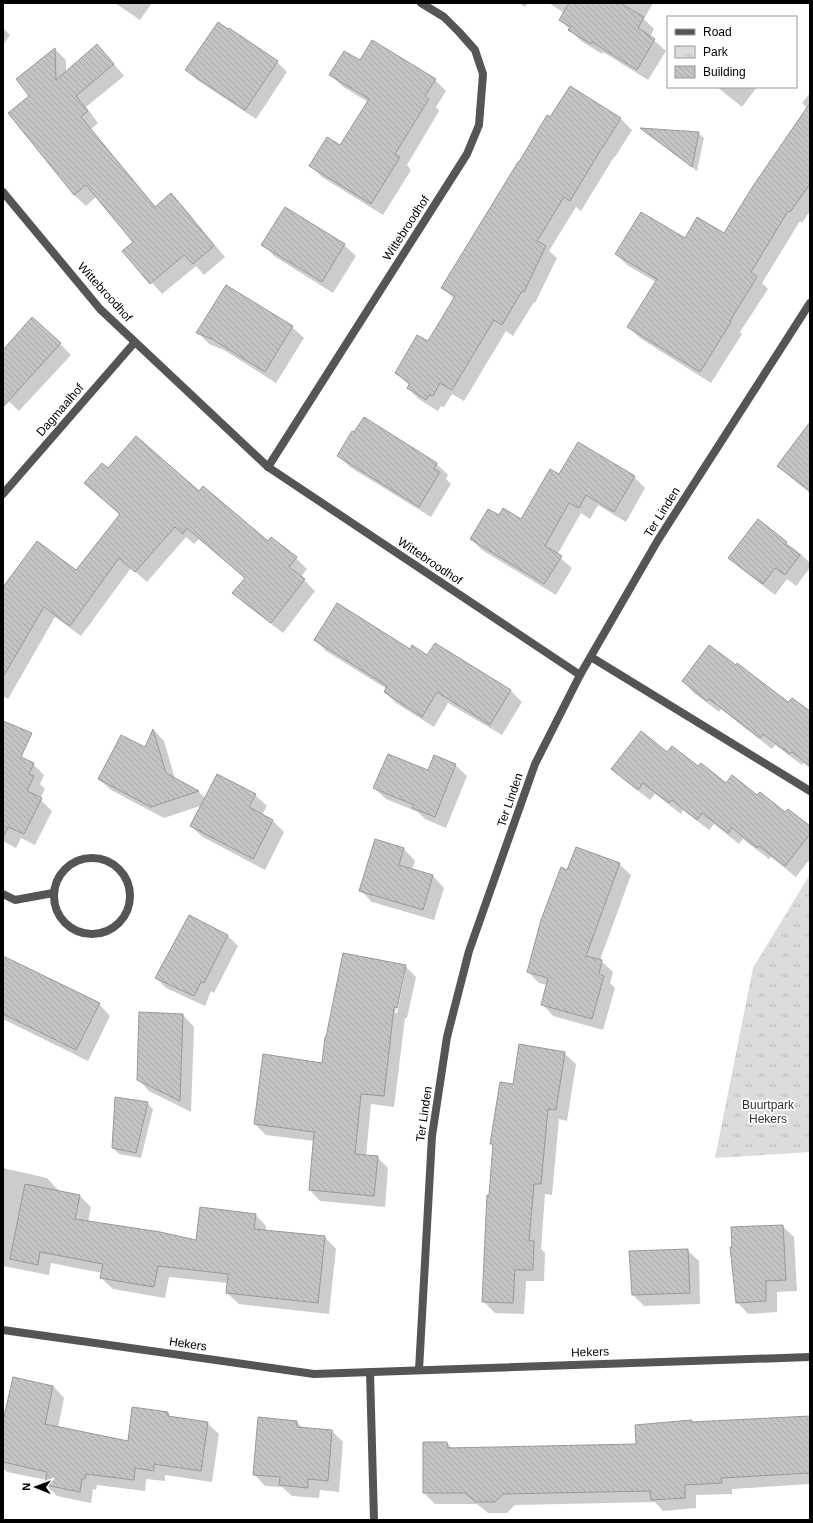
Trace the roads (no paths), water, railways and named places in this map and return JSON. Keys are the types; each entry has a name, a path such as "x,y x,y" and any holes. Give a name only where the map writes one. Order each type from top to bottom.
{"street":[{"name":"Wittebroodhof","path":"268,467 467,154 479,125 483,74 474,50 444,17 421,3"},
{"name":"Wittebroodhof","path":"3,192 100,309 268,467 580,675"},
{"name":"Ter Linden","path":"420,1370 432,1136 447,1037 469,951 535,764 580,675 658,540 810,303"},
{"name":"Dagmaalhof","path":"3,494 135,342"},
{"path":"590,657 810,791"},
{"path":"80,858 103,858 122,870 131,892 128,913 113,929 93,936 72,930 62,920 57,914 53,893 61,872 80,858"},
{"path":"3,894 15,900 53,893"},
{"name":"Hekers","path":"3,1330 314,1374 810,1357"},
{"path":"370,1372 374,1520"}],"park label":[{"name":"Buurtpark Hekers","path":"768,1112"}]}
